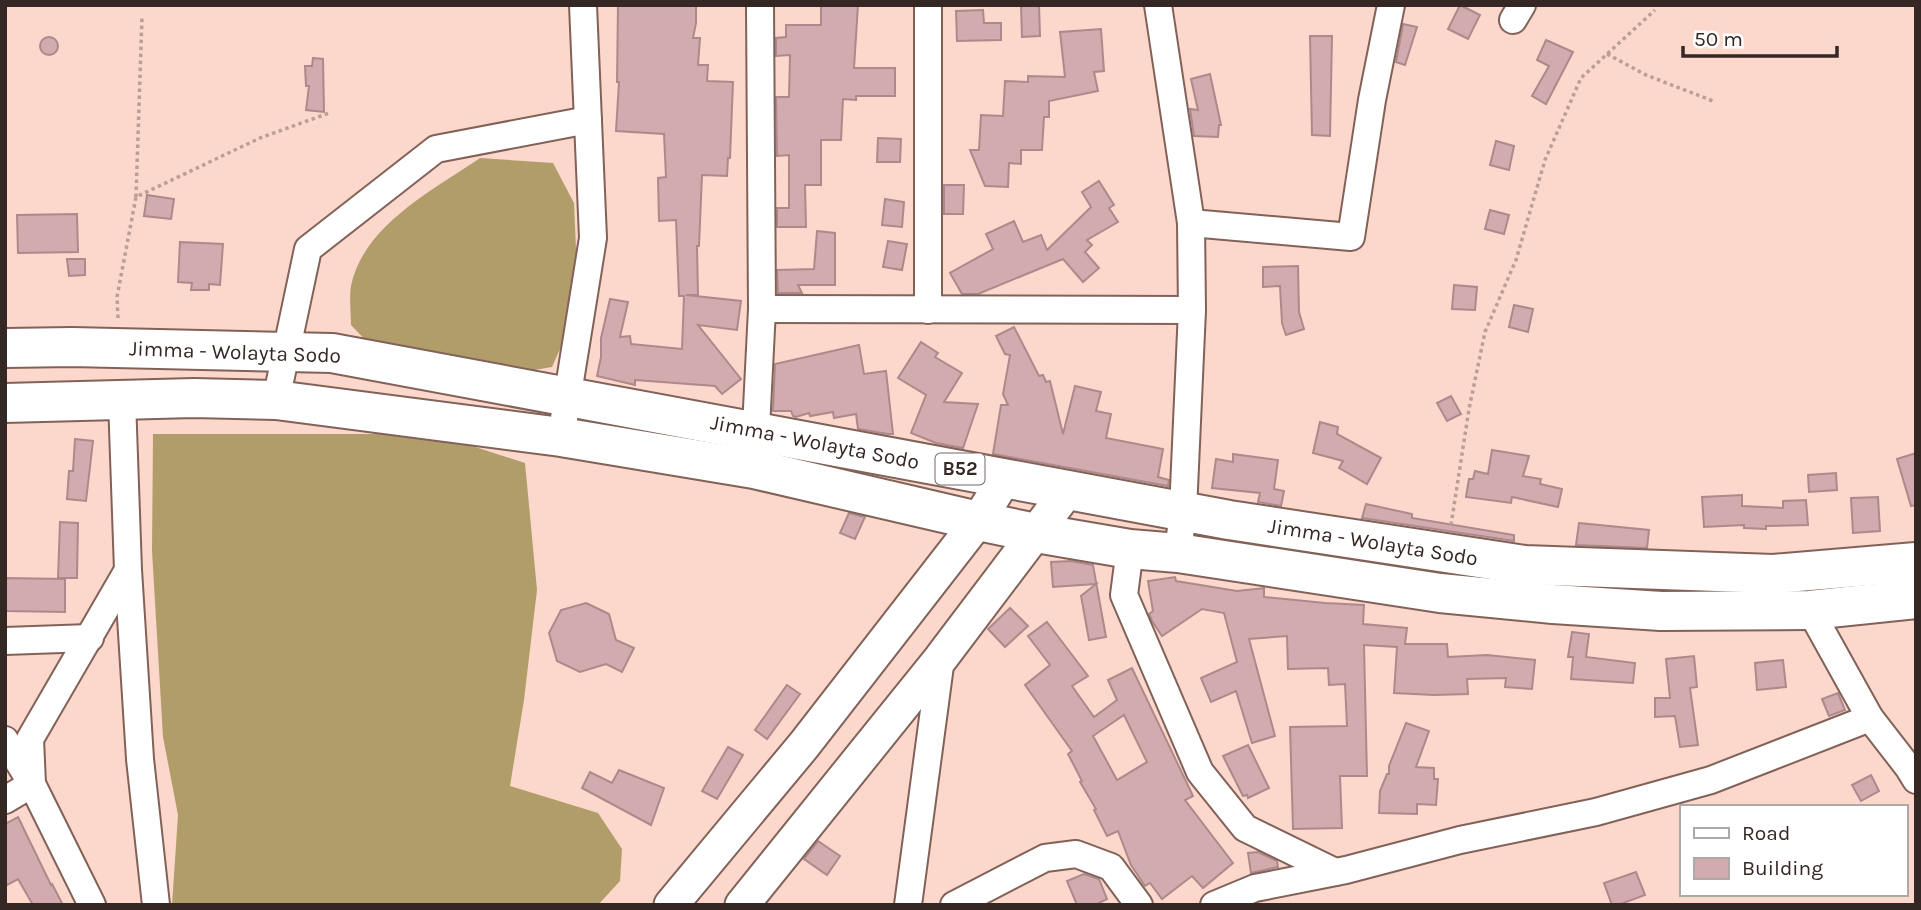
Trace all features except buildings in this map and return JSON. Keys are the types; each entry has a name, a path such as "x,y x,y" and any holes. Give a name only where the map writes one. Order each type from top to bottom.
{"highway":[{"name":"Jimma - Wolayta Sodo","path":"5,348 332,353 1183,511 1525,565 1773,574 1916,562"},
{"name":"Jimma - Wolayta Sodo","path":"5,403 276,400 561,437 754,469 1036,533 1440,593 1661,611 1810,610 1916,600"}],"main road":[{"path":"671,905 804,745 978,521 1005,478"},
{"path":"742,905 941,658 1068,490"}],"street":[{"path":"561,437 593,237 583,5"},
{"path":"754,469 762,309 760,5"},
{"path":"928,5 928,310"},
{"path":"1158,5 1191,223 1192,310 1183,511 1178,554"},
{"path":"1191,223 1350,236 1372,100 1391,5"},
{"path":"276,400 308,249 436,149 588,120"},
{"path":"762,309 1192,310"},
{"path":"122,400 128,570 140,759 156,905"},
{"path":"1130,549 1124,595 1200,772 1245,828 1335,872"},
{"path":"32,784 30,739 128,570"},
{"path":"1810,610 1870,718 1916,780"},
{"path":"5,641 90,638"},
{"path":"908,905 941,658"},
{"path":"1214,905 1255,888 1596,811 1711,780 1870,718"},
{"path":"5,740 32,784 92,905"},
{"path":"5,800 32,784"},
{"path":"954,905 1045,858 1076,854 1111,867 1139,905"}],"path":[{"path":"1447,554 1469,409 1485,332 1516,260 1545,160 1581,78 1655,10"},
{"path":"119,348 117,297 136,197 142,16"},
{"path":"1607,54 1646,75 1713,102"},
{"path":"136,197 260,138 330,113"}],"shaded area":[{"path":"480,158 553,163 574,203 577,272 568,331 552,367 510,374 373,348 351,325 351,286 358,265 370,245 402,212"},
{"path":"153,434 435,434 525,463 537,590 524,700 510,786 598,813 622,849 620,881 598,905 172,905 178,815 163,737 152,551"}]}
